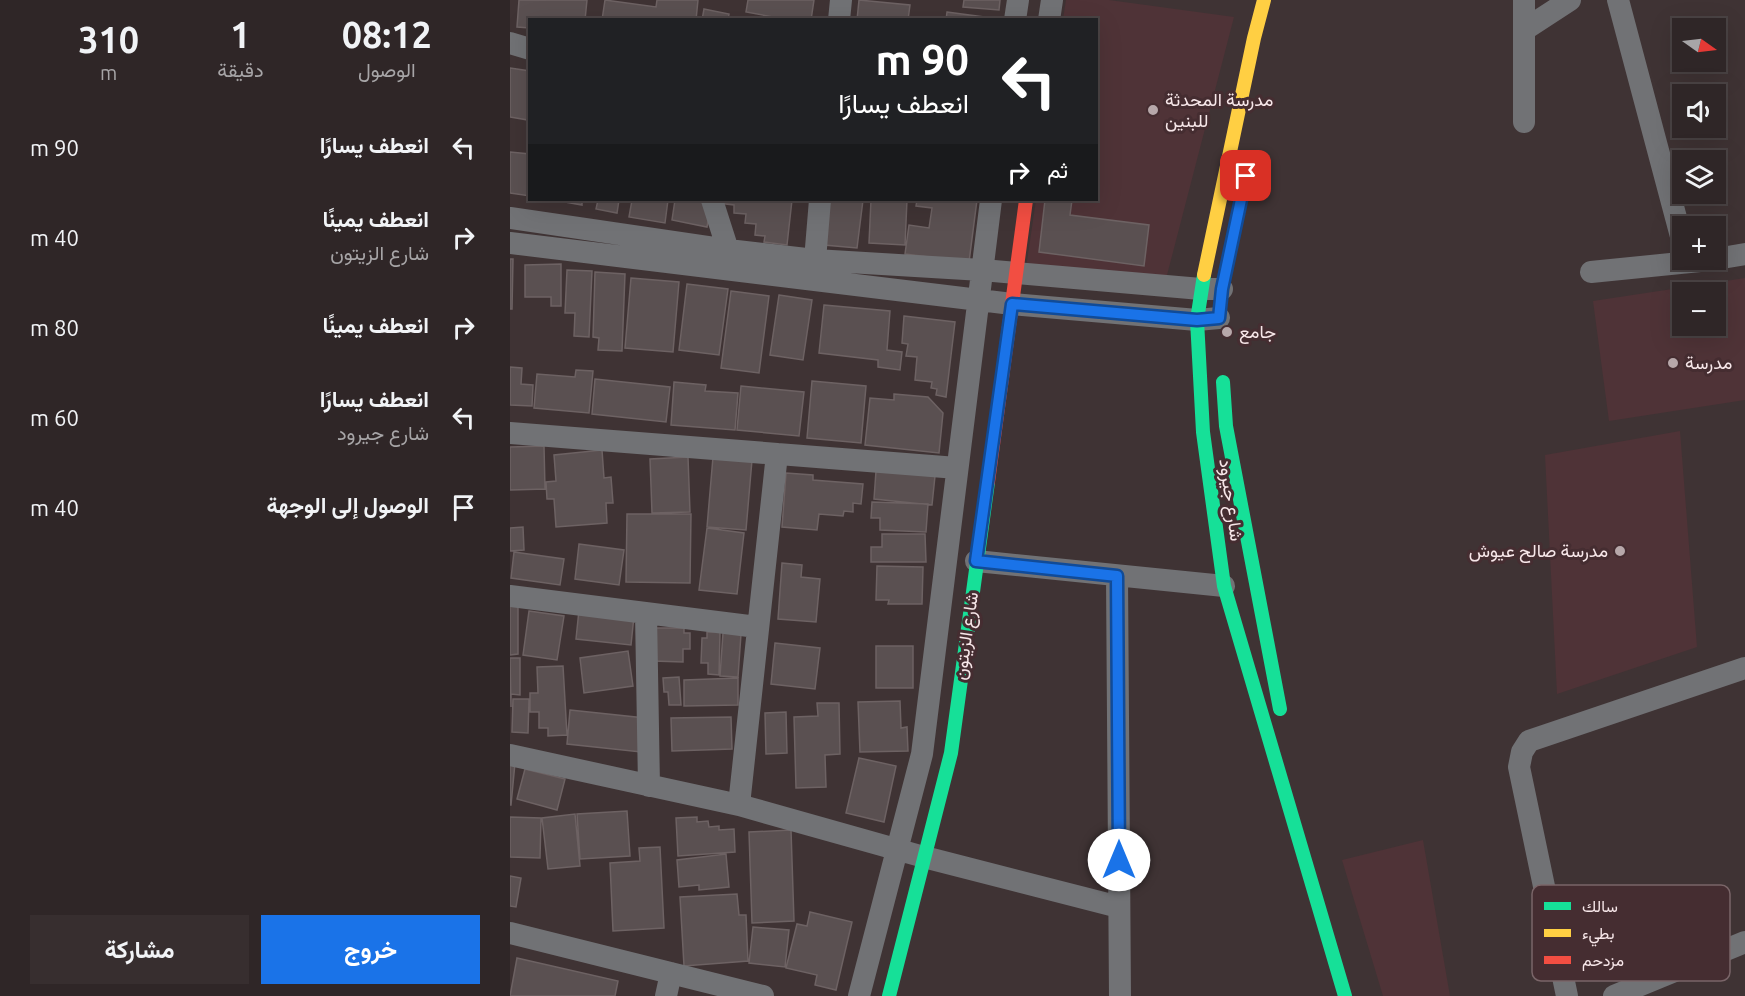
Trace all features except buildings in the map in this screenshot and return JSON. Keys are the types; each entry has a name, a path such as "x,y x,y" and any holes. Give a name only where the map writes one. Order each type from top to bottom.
{"main road":[{"name":"شارع جيرود","path":"1264,0 1254,38 1216,303 1203,432 1224,586 1345,996"},
{"name":"شارع الزيتون","path":"889,996 951,753 1026,201"},
{"name":"شارع جيرود","path":"1222,372 1226,426 1283,723"}],"street":[{"path":"839,18 841,0"},
{"path":"1016,18 1018,0"},
{"path":"1049,18 1052,0"},
{"path":"1524,0 1524,122"},
{"path":"1524,30 1570,0"},
{"path":"1618,0 1680,216"},
{"path":"510,43 528,48"},
{"path":"712,201 728,250"},
{"path":"815,260 820,201"},
{"name":"شارع الزيتون","path":"859,996 922,754 991,201"},
{"path":"510,218 728,250 815,260 982,270 1216,303"},
{"path":"510,243 1012,304 1216,303"},
{"path":"1726,257 1745,254"},
{"path":"1591,272 1672,260"},
{"path":"510,433 957,468"},
{"path":"739,805 777,454"},
{"path":"976,561 1224,586"},
{"path":"1117,576 1120,996"},
{"path":"510,596 757,627"},
{"path":"646,613 649,786"},
{"path":"1544,885 1519,767 1522,752 1529,741 1745,668"},
{"path":"510,755 739,805 897,850 1119,907"},
{"path":"510,933 763,996"},
{"path":"1730,948 1745,942"},
{"path":"666,996 671,973"},
{"path":"1564,981 1567,996"},
{"path":"1614,996 1650,981"}],"shaded area":[{"name":"مدرسة المحدثة للبنين","path":"1066,0 1109,0 1234,17 1166,279 1026,268 1036,201 1098,201 1098,18 1063,18"},
{"name":"مدرسة","path":"1745,278 1745,400 1609,421 1593,301 1672,289 1672,336 1726,336 1726,282 1719,282"},
{"name":"مدرسة صالح عيوش","path":"1680,431 1697,647 1557,694 1545,455"},
{"path":"1423,840 1450,996 1383,996 1342,860"}],"traffic: fast":[{"path":"1204,275 1197,320 1203,432 1224,586 1345,996"},
{"path":"1223,382 1226,426 1280,709"},
{"path":"889,996 951,753 988,482"}],"traffic: slow":[{"path":"1204,275 1264,0"}],"traffic: jam":[{"path":"988,482 1026,201"}],"place":[{"name":"مدرسة المحدثة للبنين","path":"1153,110"},
{"name":"جامع","path":"1227,332"},
{"name":"مدرسة","path":"1673,363"},
{"name":"مدرسة صالح عيوش","path":"1620,551"}],"route":[{"path":"1119,860 1117,576 976,561 1012,304 1197,320 1219,318 1222,289 1246,176"}]}
